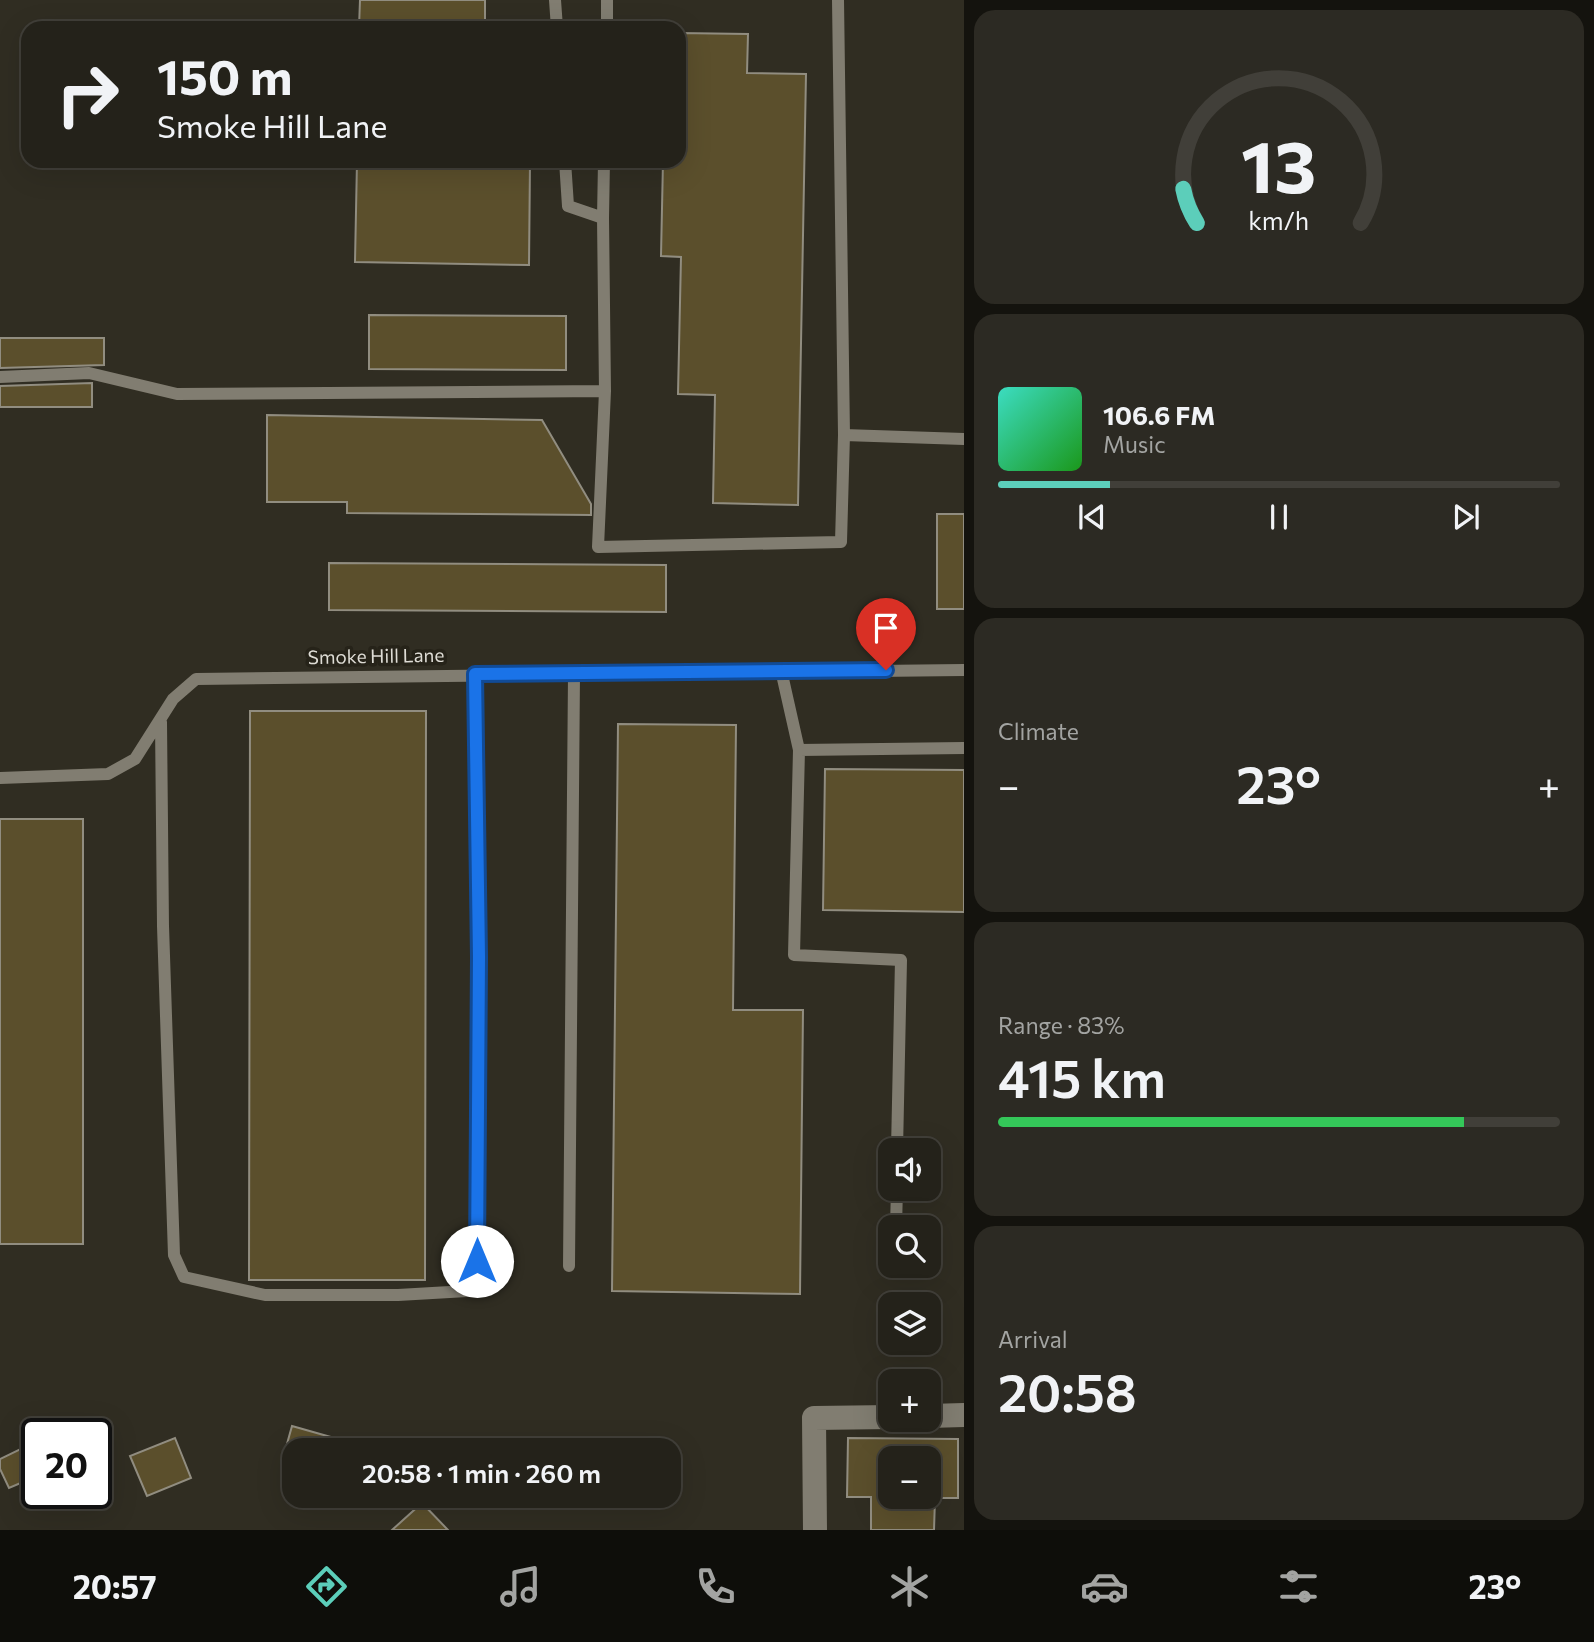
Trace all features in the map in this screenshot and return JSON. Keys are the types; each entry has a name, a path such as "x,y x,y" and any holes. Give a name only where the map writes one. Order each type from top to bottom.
{"street":[{"path":"941,1416 964,1415"},
{"path":"815,1530 814,1418 878,1417"}],"lane":[{"path":"555,0 556,21"},
{"path":"607,0 607,21"},
{"path":"604,168 605,391 598,547 841,542 844,435 838,0"},
{"path":"565,168 568,206 603,218"},
{"path":"0,377 89,373 177,394 605,391"},
{"path":"844,435 964,439"},
{"path":"781,670 799,750 794,955 901,960 897,1138"},
{"name":"Smoke Hill Lane","path":"0,778 108,774 135,759 173,699 196,679 781,670 964,670"},
{"path":"160,722 163,926 174,1255 184,1277 265,1295 398,1295 467,1291 477,1279 479,957 475,674"},
{"path":"569,1266 574,674"},
{"path":"799,750 964,748"}],"building":[{"path":"360,0 485,0 485,21 359,21"},
{"path":"686,33 748,34 747,73 806,74 798,505 713,503 715,395 678,394 681,257 661,256 663,168 686,168"},
{"path":"357,168 530,168 529,265 355,262"},
{"path":"369,315 566,316 566,370 369,369"},
{"path":"0,338 104,338 104,365 0,368"},
{"path":"92,383 92,407 0,407 0,386"},
{"path":"267,415 542,420 591,504 591,515 347,513 347,502 267,502"},
{"path":"937,514 964,514 964,609 937,609"},
{"path":"329,563 666,565 666,612 329,610"},
{"path":"250,711 426,711 425,1280 249,1280"},
{"path":"618,724 736,725 733,1010 803,1010 800,1294 612,1291"},
{"path":"825,769 964,770 964,912 823,910"},
{"path":"0,819 83,819 83,1244 0,1244"},
{"path":"292,1426 334,1438 289,1438"},
{"path":"175,1438 191,1478 147,1496 130,1456"},
{"path":"848,1438 958,1439 958,1498 941,1498 941,1446 878,1446 878,1509 935,1509 934,1530 871,1530 871,1497 847,1497"},
{"path":"21,1449 21,1483 9,1488 0,1469 0,1459"},
{"path":"416,1508 427,1508 448,1530 392,1530"}],"route":[{"path":"477,1261 479,957 475,674 886,670"}]}
